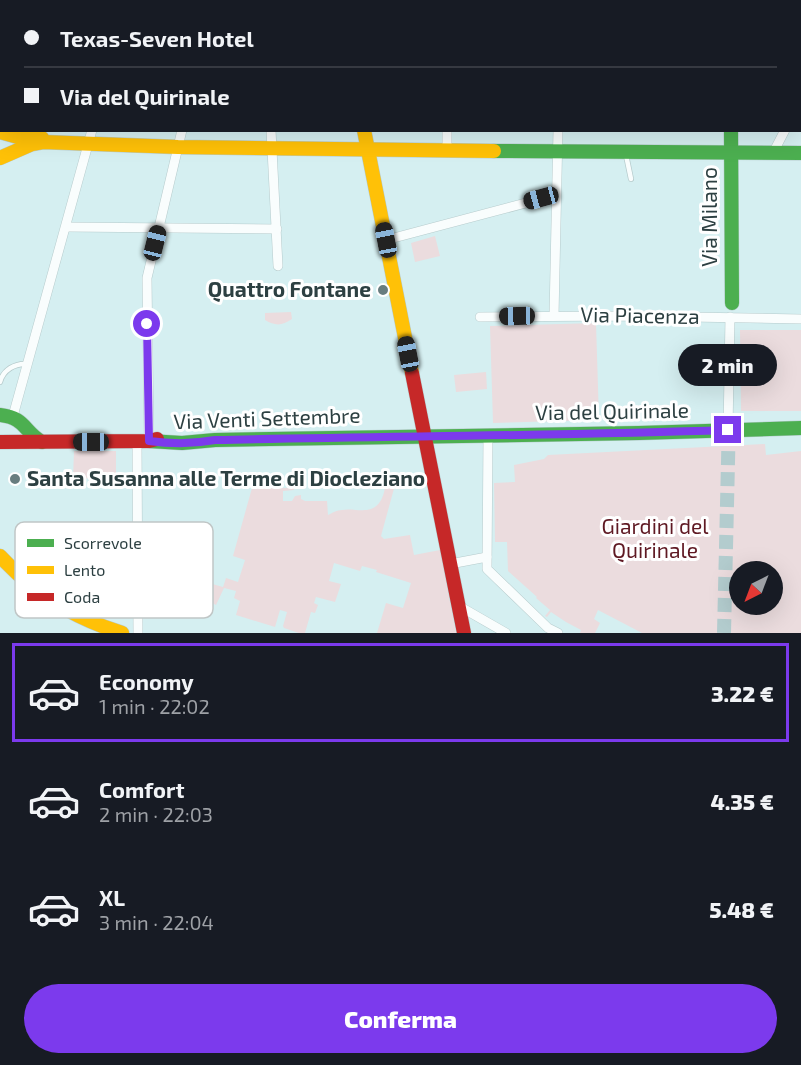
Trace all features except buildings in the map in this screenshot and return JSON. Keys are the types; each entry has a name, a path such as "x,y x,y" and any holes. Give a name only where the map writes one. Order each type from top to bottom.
{"street":[{"path":"0,132 22,142 178,147 801,153"},
{"path":"42,442 32,436 21,420 7,416 27,364 91,132"},
{"path":"141,522 147,282 182,132"},
{"path":"271,132 278,266"},
{"path":"364,132 464,633"},
{"path":"447,132 447,150"},
{"path":"554,316 558,132"},
{"name":"Via Milano","path":"731,132 732,303"},
{"path":"773,153 785,132"},
{"path":"0,158 22,142"},
{"path":"386,240 556,195"},
{"path":"66,227 277,229"},
{"name":"Via Piacenza","path":"480,317 801,319"},
{"path":"728,430 730,317"},
{"path":"2,442 18,438 25,426"},
{"name":"Via del Quirinale","path":"424,436 801,428"},
{"name":"Via Venti Settembre","path":"2,442 191,443 215,440 424,436"},
{"path":"488,436 487,569 548,628 558,633"},
{"path":"0,556 6,567"},
{"path":"450,564 487,557"},
{"path":"459,606 506,633"},
{"path":"81,618 122,633"},
{"path":"138,618 138,633"}],"lane":[{"path":"625,153 631,179"},
{"path":"0,382 6,372 19,365 27,364"}],"green space":[{"path":"435,236 440,256 415,262 411,243"},
{"path":"291,312 292,319 282,324 265,320 265,313"},
{"path":"596,323 599,420 493,423 490,326"},
{"path":"740,330 801,330 801,411 741,411"},
{"path":"486,372 487,389 456,392 454,375"},
{"name":"Giardini del Quirinale","path":"765,444 766,455 801,451 801,633 642,633 598,610 594,619 600,623 595,633 580,633 581,630 551,612 547,617 545,616 550,610 508,571 507,542 495,542 494,483 515,482 514,465 544,459 548,455"},
{"path":"74,451 116,451 116,479 73,478"},
{"path":"398,474 381,536 384,539 410,535 414,555 440,550 456,633 377,633 386,603 403,608 411,583 362,566 360,571 334,563 329,581 341,584 335,602 316,597 314,603 318,605 315,613 311,612 305,633 284,628 287,612 280,610 275,627 236,615 240,601 234,598 236,591 224,588 216,605 213,603 213,584 223,587 226,578 238,582 245,560 233,556 252,488 294,488 294,490 283,491 283,501 292,501 295,496 301,495 301,499 305,501 327,501 328,515 340,510 368,510 375,507 383,495 386,475"}],"tunnel":[{"path":"724,633 729,419"}],"traffic: fast":[{"path":"731,132 732,303"},
{"path":"494,151 801,153"},
{"path":"0,415 20,422 42,442"},
{"path":"149,441 182,443 215,440 801,428"}],"traffic: slow":[{"path":"0,132 18,137 42,138"},
{"path":"364,132 412,373"},
{"path":"0,158 32,144 43,142 178,147 494,151"},
{"path":"0,556 15,571"},
{"path":"83,618 122,633"}],"traffic: jam":[{"path":"412,373 464,633"},
{"path":"0,442 149,441 157,439"}],"place":[{"name":"Quattro Fontane","path":"383,290"},
{"name":"Santa Susanna alle Terme di Diocleziano","path":"15,479"}],"route":[{"path":"147,324 149,441 191,443 215,440 728,430"}]}
